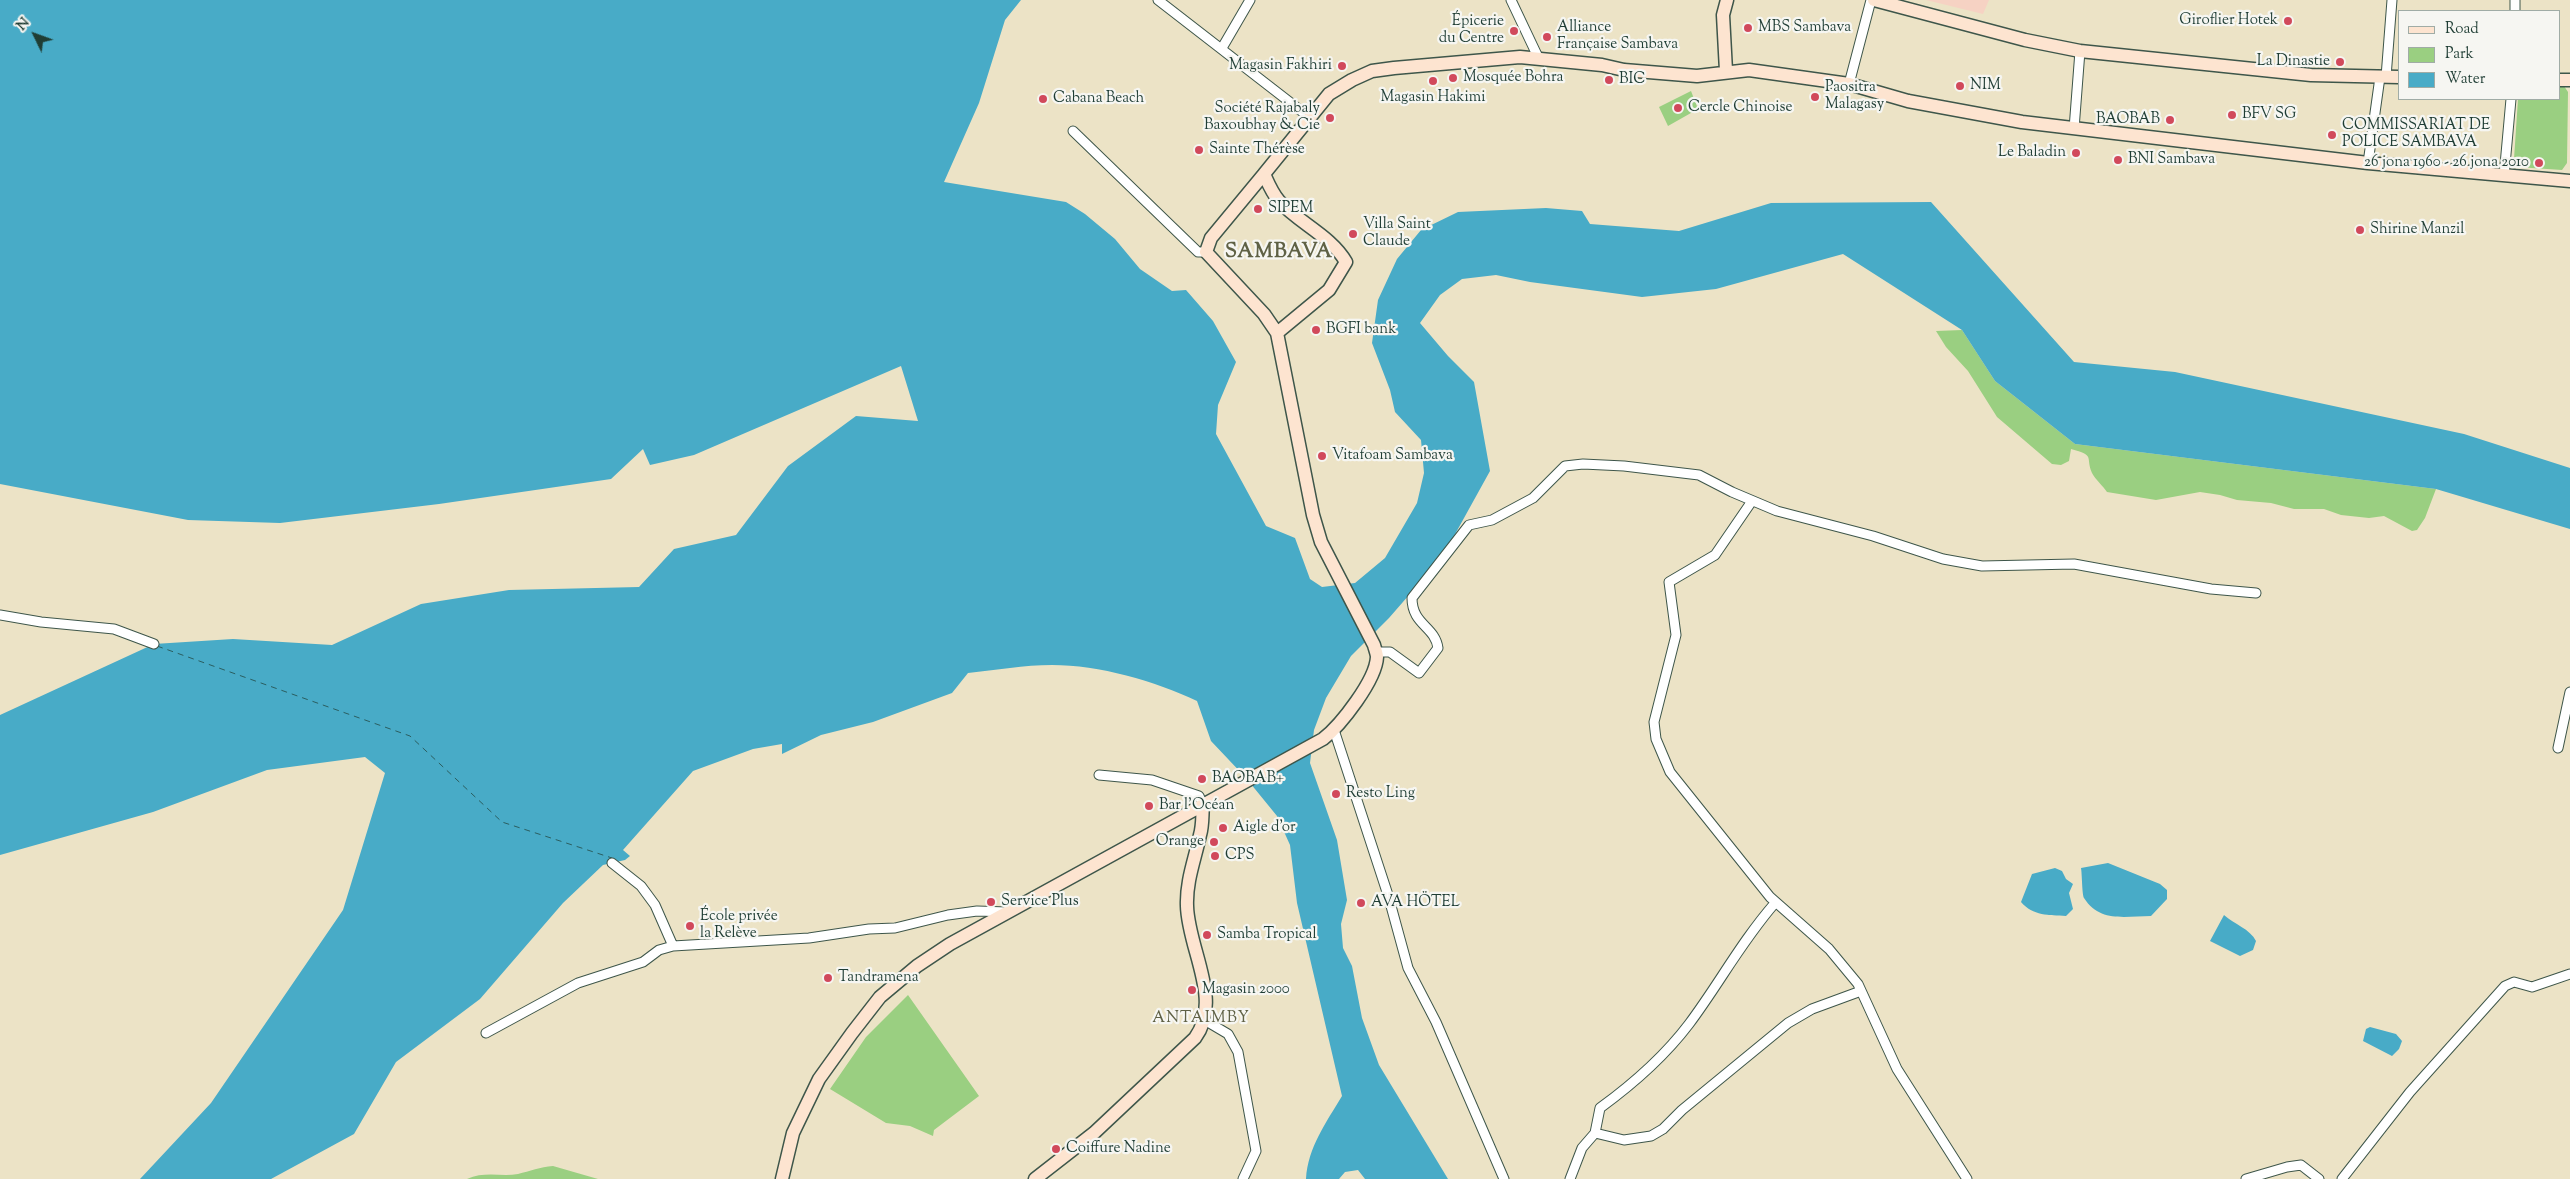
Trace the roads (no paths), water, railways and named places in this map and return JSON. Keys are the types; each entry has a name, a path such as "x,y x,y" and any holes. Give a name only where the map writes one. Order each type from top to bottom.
{"main road":[{"path":"1726,71 1723,15 1727,0"},
{"path":"1872,0 2025,40 2080,51 2311,75 2388,77"},
{"path":"782,1179 793,1133 819,1079 880,997 950,944 1323,738 1334,730 1349,712 1367,683 1377,658 1375,648 1321,542 1313,515 1277,333 1264,314 1206,252 1211,238 1309,117 1329,94 1352,80 1372,71 1500,58 1538,57 1658,74 1697,76 1726,71 1749,70 1849,84 1908,101 2022,122 2074,129 2368,163 2504,176 2570,180"},
{"path":"1264,174 1270,189 1280,202 1331,244 1346,262 1329,290 1277,333"},
{"path":"1035,1179 1094,1133 1195,1038 1206,1021 1205,992 1193,947 1187,907 1188,878 1201,834 1203,805"}],"street":[{"path":"1158,0 1309,117"},
{"path":"1222,48 1250,0"},
{"path":"1511,0 1538,57"},
{"path":"1849,84 1872,0"},
{"path":"2368,163 2388,77 2392,0"},
{"path":"2074,129 2080,51"},
{"path":"2504,176 2511,100"},
{"path":"1073,131 1177,233 1198,252 1206,252"},
{"path":"1375,648 1390,652 1419,674 1438,648 1437,640 1414,615 1412,598 1469,525 1492,520 1533,498 1565,466 1583,464 1624,466 1699,475 1752,502 1777,511 1874,536 1943,559 1982,566 2074,564 2210,589 2256,593"},
{"path":"1752,502 1715,555 1669,582 1676,636 1654,722 1656,739 1670,772 1775,903 1829,949 1861,991 1897,1069 1967,1179"},
{"path":"0,615 41,622 114,629 154,644"},
{"path":"2558,748 2570,692"},
{"path":"1334,730 1388,895 1408,968 1436,1022 1504,1179"},
{"path":"1099,775 1152,780 1199,796 1203,805"},
{"path":"612,863 641,886 655,906 674,946"},
{"path":"1570,1179 1582,1148 1595,1133 1600,1108 1643,1075 1688,1025 1749,933 1775,903"},
{"path":"486,1033 578,983 643,962 659,950 674,946 809,938 869,929 895,928 948,915 977,911 1010,912"},
{"path":"2342,1179 2410,1092 2505,986 2514,982 2532,987 2570,974"},
{"path":"1595,1133 1624,1140 1652,1136 1663,1129 1682,1110 1788,1023 1812,1009 1861,991"},
{"path":"1206,1021 1228,1034 1238,1052 1256,1151 1243,1179"},
{"path":"2246,1179 2287,1167 2302,1165 2319,1179"}],"water":[{"path":"0,0 1021,0 1005,20 979,103 944,182 1066,202 1085,214 1115,239 1140,269 1172,291 1186,290 1213,321 1236,362 1218,405 1216,434 1266,526 1295,538 1310,579 1322,587 1355,583 1385,558 1417,503 1424,473 1421,440 1395,412 1390,390 1372,343 1378,300 1397,259 1421,230 1458,212 1546,208 1582,211 1590,224 1679,231 1771,203 1931,202 2074,362 2175,372 2464,434 2570,468 2570,529 2436,489 2075,444 1995,381 1962,330 1843,254 1716,289 1642,297 1530,282 1496,275 1462,279 1440,295 1420,323 1448,356 1474,382 1490,471 1443,556 1389,618 1351,656 1326,698 1314,730 1310,763 1337,840 1347,900 1341,924 1343,948 1352,966 1362,1018 1379,1065 1448,1179 1365,1179 1358,1170 1345,1172 1339,1179 1306,1179 1307,1167 1314,1146 1342,1096 1297,903 1290,845 1277,816 1246,778 1211,741 1197,701 1145,681 1107,671 1052,665 968,673 952,693 873,722 821,735 782,754 782,744 753,749 693,771 623,850 630,856 625,860 603,865 563,903 480,999 396,1062 354,1134 271,1179 140,1179 211,1103 343,910 385,773 365,757 267,770 153,812 0,855 0,715 154,644 233,639 332,645 421,604 509,590 639,587 674,549 736,535 788,466 856,416 918,421 901,366 694,455 650,465 643,449 611,479 439,504 280,523 188,520 0,484"},
{"path":"2108,863 2160,884 2167,890 2167,899 2151,916 2123,917 2105,915 2098,911 2090,906 2084,898 2081,868"},
{"path":"2055,868 2062,871 2066,879 2073,884 2069,893 2073,909 2066,916 2047,915 2036,912 2021,902 2032,874"},
{"path":"2224,915 2253,937 2256,941 2253,950 2240,956 2210,941"},
{"path":"2370,1027 2396,1034 2402,1041 2399,1049 2392,1056 2363,1041 2366,1029"}],"place":[{"name":"Giroflier Hotek","path":"2288,21"},
{"name":"MBS Sambava","path":"1748,28"},
{"name":"Épicerie du Centre","path":"1514,31"},
{"name":"Alliance Française Sambava","path":"1547,37"},
{"name":"La Dinastie","path":"2340,62"},
{"name":"Magasin Fakhiri","path":"1342,66"},
{"name":"Mosquée Bohra","path":"1453,78"},
{"name":"BIC","path":"1609,80"},
{"name":"Magasin Hakimi","path":"1433,81"},
{"name":"NIM","path":"1960,86"},
{"name":"Paositra Malagasy","path":"1815,97"},
{"name":"Cabana Beach","path":"1043,99"},
{"name":"Cercle Chinoise","path":"1678,108"},
{"name":"BFV SG","path":"2232,115"},
{"name":"Société Rajabaly Baxoubhay & Cie","path":"1330,118"},
{"name":"BAOBAB","path":"2170,120"},
{"name":"COMMISSARIAT DE POLICE SAMBAVA","path":"2332,135"},
{"name":"Sainte Thérèse","path":"1199,150"},
{"name":"Le Baladin","path":"2076,153"},
{"name":"BNI Sambava","path":"2118,160"},
{"name":"26 jona 1960 - 26 jona 2010","path":"2539,163"},
{"name":"SIPEM","path":"1258,209"},
{"name":"Shirine Manzil","path":"2360,230"},
{"name":"Villa Saint Claude","path":"1353,234"},
{"name":"BGFI bank","path":"1316,330"},
{"name":"Vitafoam Sambava","path":"1322,456"},
{"name":"BAOBAB+","path":"1202,779"},
{"name":"Resto Ling","path":"1336,794"},
{"name":"Bar l'Océan","path":"1149,806"},
{"name":"Aigle d'or","path":"1223,828"},
{"name":"Orange","path":"1214,842"},
{"name":"CPS","path":"1215,856"},
{"name":"Service Plus","path":"991,902"},
{"name":"AVA HÖTEL","path":"1361,903"},
{"name":"École privée la Relève","path":"690,926"},
{"name":"Samba Tropical","path":"1207,935"},
{"name":"Tandramena","path":"828,978"},
{"name":"Magasin 2000","path":"1192,990"},
{"name":"Coiffure Nadine","path":"1056,1149"}],"district":[{"name":"SAMBAVA","path":"1279,254"},
{"name":"ANTAIMBY","path":"1201,1019"}]}
